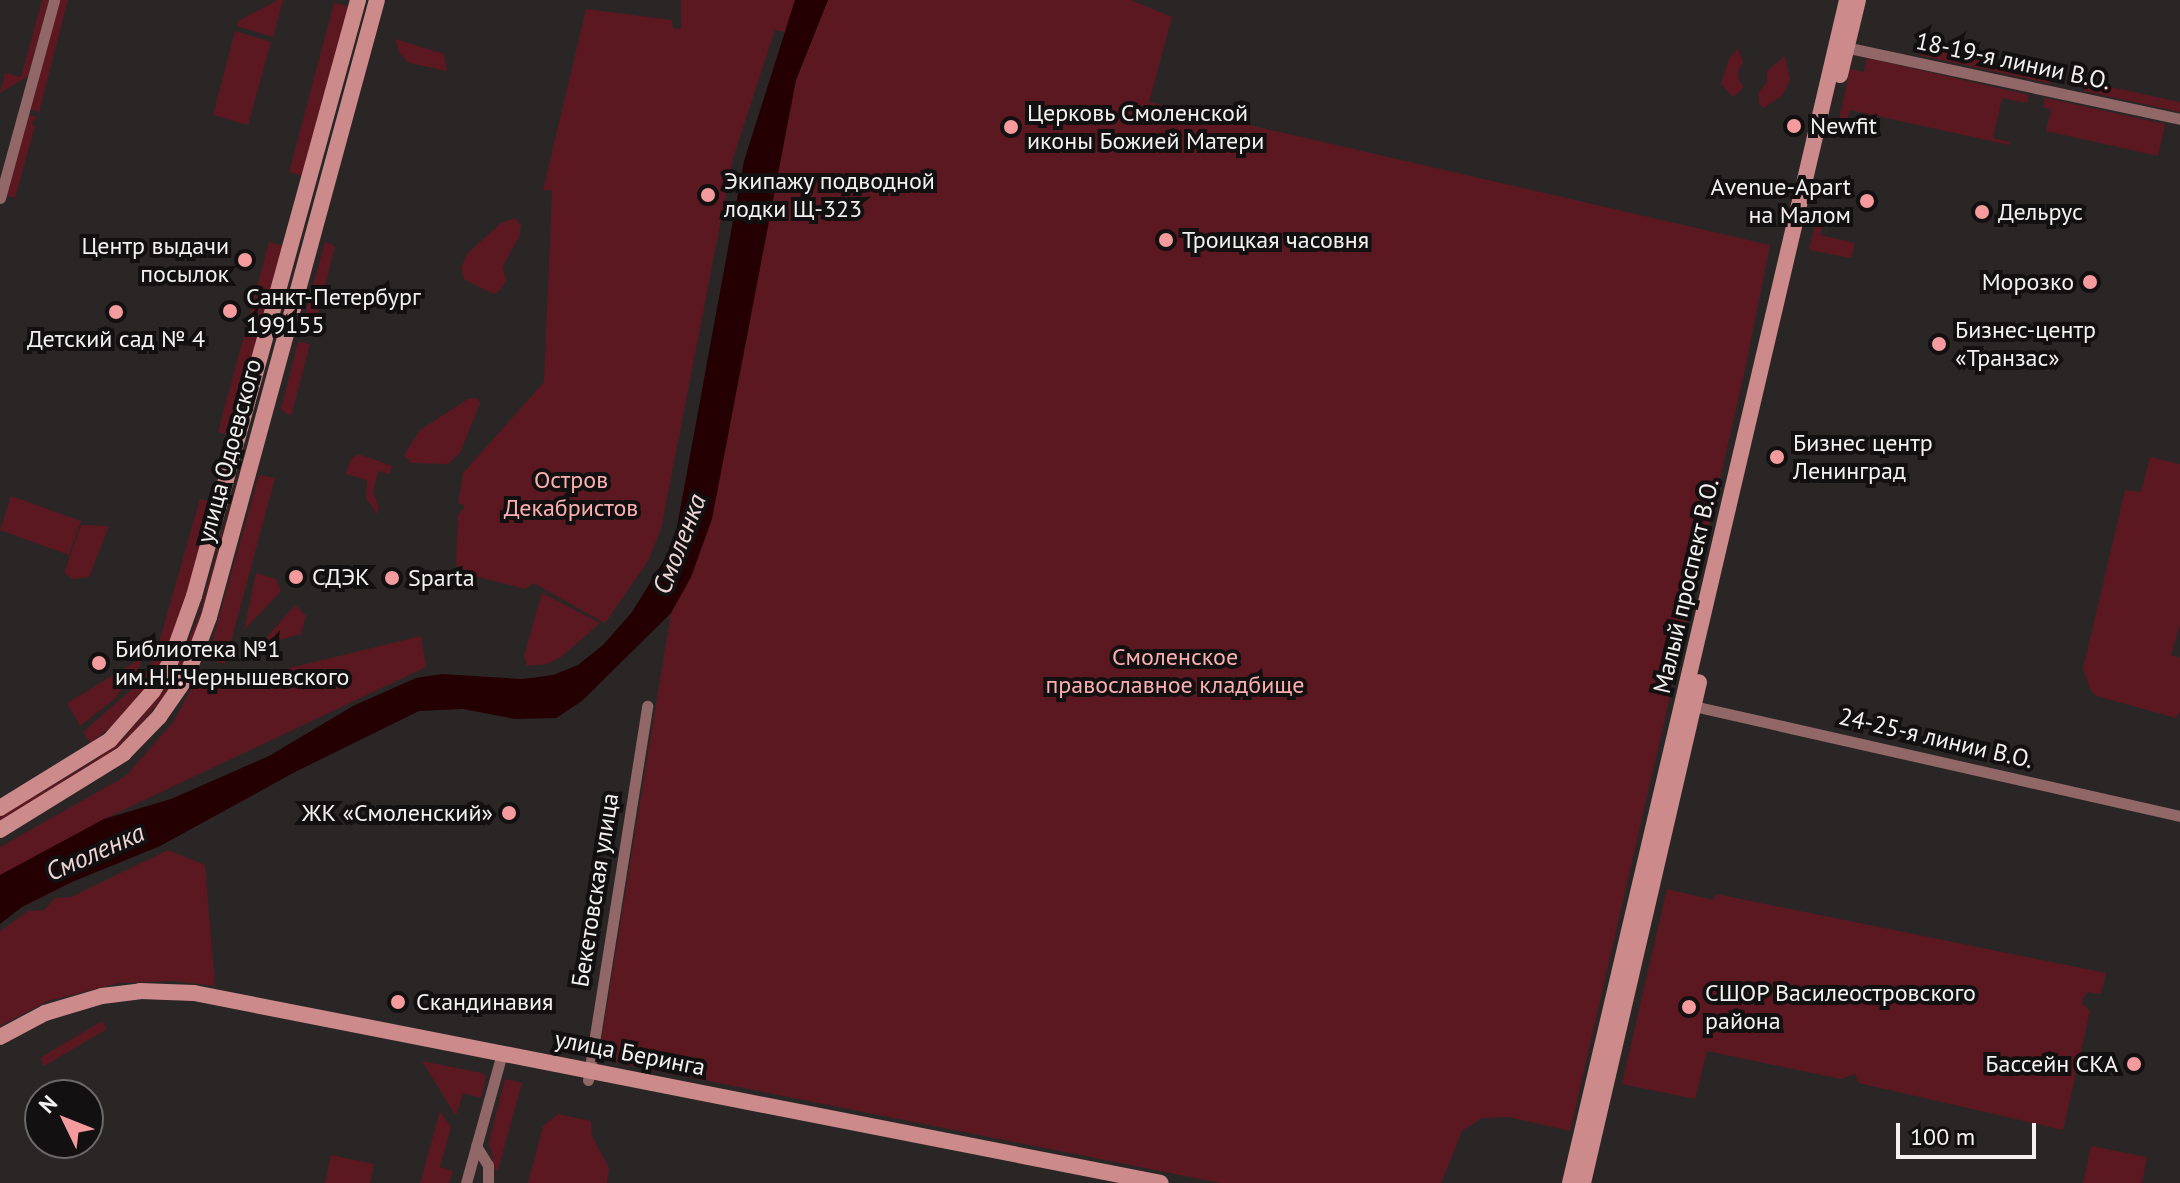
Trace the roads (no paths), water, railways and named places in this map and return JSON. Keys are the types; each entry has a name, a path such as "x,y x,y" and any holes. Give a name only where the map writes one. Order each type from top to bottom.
{"street":[{"path":"0,198 54,0"},
{"name":"улица Одоевского","path":"0,808 110,740 137,712 170,663 194,596 358,0"},
{"name":"улица Одоевского","path":"0,830 123,754 143,736 176,696 209,617 377,0"},
{"name":"Малый проспект В.О.","path":"1583,1183 1689,704 1841,46 1847,0"},
{"name":"Малый проспект В.О.","path":"1841,46 1858,0"},
{"name":"18-19-я линии В.О.","path":"1841,46 2180,119"},
{"path":"343,53 362,59"},
{"path":"256,363 277,368"},
{"name":"Малый проспект В.О.","path":"1570,1183 1689,704"},
{"name":"24-25-я линии В.О.","path":"1689,704 2180,816"},
{"name":"Бекетовская улица","path":"588,1075 647,706"},
{"name":"улица Беринга","path":"0,1037 45,1013 77,1001 122,992 168,991 229,999 501,1058"},
{"name":"улица Беринга","path":"0,1049 65,1016 109,1005 161,1000 227,1008 501,1058 1161,1183"},
{"path":"466,1183 501,1058"},
{"name":"улица Беринга","path":"588,1075 1108,1183"},
{"path":"476,1146 488,1165 488,1183"}],"water":[{"name":"Смоленка","path":"795,0 828,0 796,80 712,519 691,577 671,613 582,701 556,718 515,719 463,709 419,711 295,772 160,846 72,882 22,907 0,924 0,875 104,819 171,799 269,756 353,706 416,678 442,674 522,679 553,675 578,665 603,645 632,612 666,557 676,532 744,161"}],"place":[{"name":"Newfit","path":"1794,126"},
{"name":"Церковь Смоленской иконы Божией Матери","path":"1011,127"},
{"name":"Экипажу подводной лодки Щ-323","path":"708,195"},
{"name":"Аvenue-Apart на Малом","path":"1867,201"},
{"name":"Дельрус","path":"1982,212"},
{"name":"Троицкая часовня","path":"1166,240"},
{"name":"Центр выдачи посылок","path":"245,260"},
{"name":"Морозко","path":"2090,282"},
{"name":"Санкт-Петербург 199155","path":"230,311"},
{"name":"Детский сад № 4","path":"116,312"},
{"name":"Бизнес-центр «Транзас»","path":"1939,344"},
{"name":"Бизнес центр Ленинград","path":"1777,457"},
{"name":"СДЭК","path":"296,577"},
{"name":"Sparta","path":"392,578"},
{"name":"Библиотека №1 им.Н.Г.Чернышевского","path":"99,663"},
{"name":"ЖК «Смоленский»","path":"509,813"},
{"name":"Скандинавия","path":"398,1002"},
{"name":"СШОР Василеостровского района","path":"1689,1007"},
{"name":"Бассейн СКА","path":"2134,1064"}],"park label":[{"name":"Остров Декабристов","path":"571,494"},
{"name":"Смоленское православное кладбище","path":"1175,671"}]}
